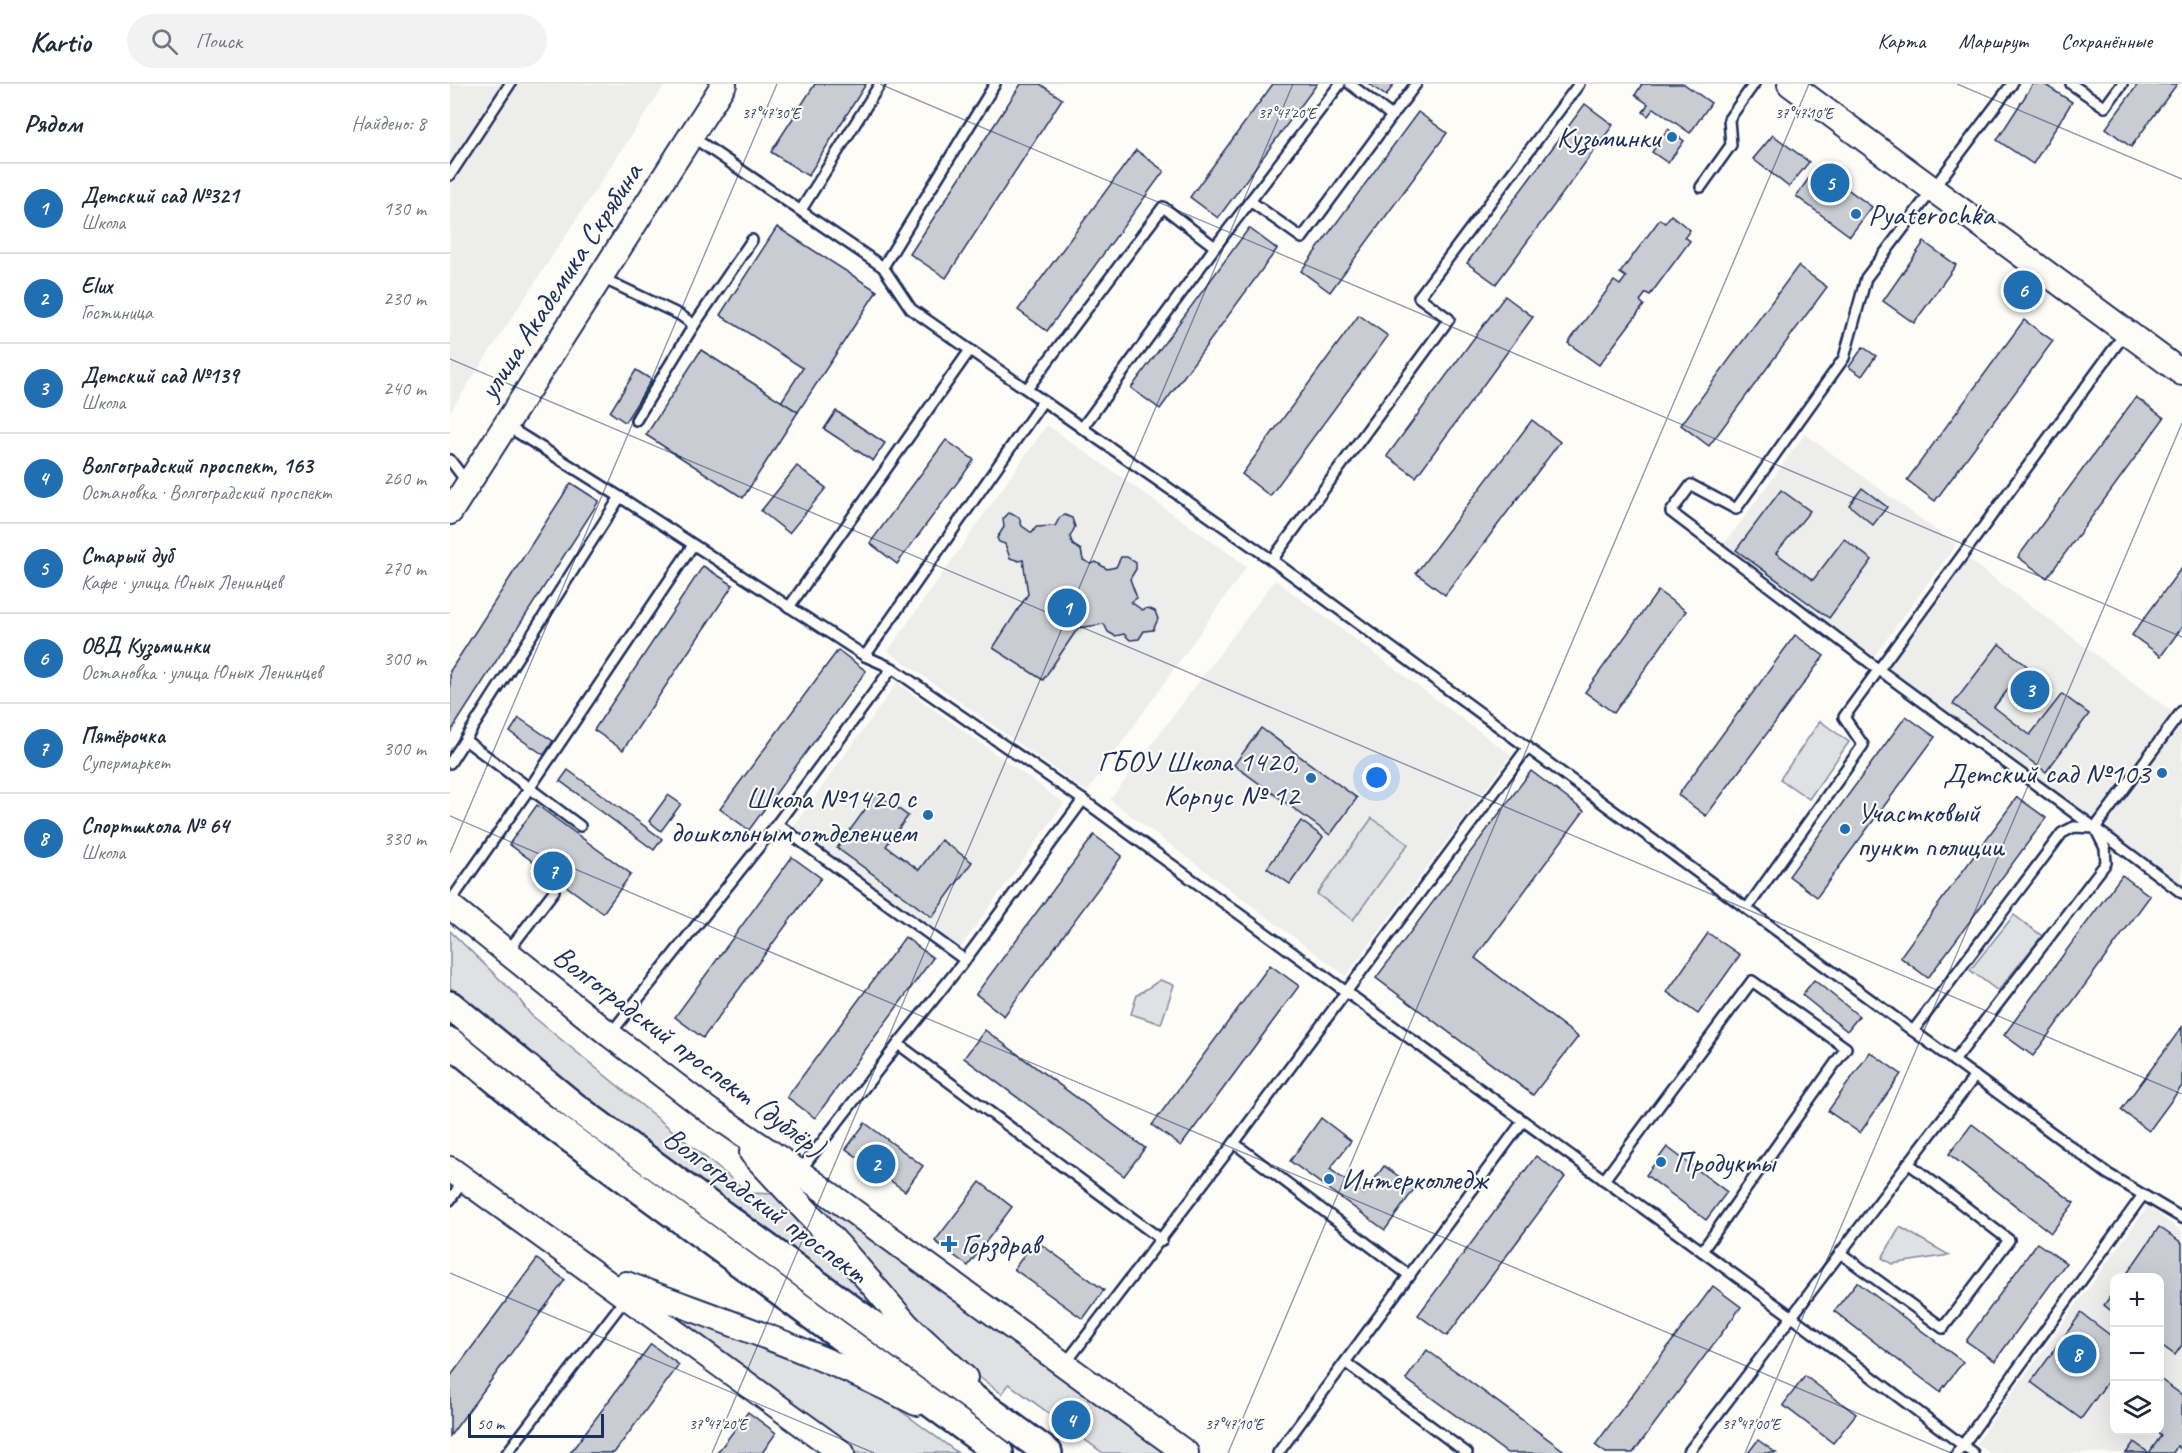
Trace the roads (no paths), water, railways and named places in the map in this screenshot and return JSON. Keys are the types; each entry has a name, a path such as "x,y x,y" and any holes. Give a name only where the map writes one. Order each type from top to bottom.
{"main road":[{"name":"улица Академика Скрябина","path":"450,512 724,84"},
{"path":"1790,84 2182,373"},
{"name":"Волгоградский проспект (дублёр)","path":"450,904 507,953 708,1110 799,1172 1186,1453"},
{"name":"Волгоградский проспект","path":"450,1005 575,1107 1048,1452"},
{"name":"Волгоградский проспект","path":"450,1042 536,1113 990,1446"},
{"path":"708,1110 802,1205 907,1325 1048,1452"},
{"path":"457,1174 842,1453"},
{"path":"593,1272 863,1376 922,1406 990,1446"}],"lane":[{"path":"450,175 510,84"},
{"path":"801,210 880,84"},
{"path":"883,267 995,84"},
{"path":"1082,428 1215,247 1340,84"},
{"path":"1350,84 1392,116"},
{"path":"1250,201 1302,238 1416,84"},
{"path":"1272,560 1449,319 1419,297 1579,84"},
{"path":"1701,187 1731,145 1729,119 1754,84"},
{"path":"2012,84 1866,278 1844,358 1736,509 1691,485 1671,512 1878,669 2182,892"},
{"path":"2071,84 2105,107 2122,84"},
{"path":"690,136 883,267 911,309 1272,560 2108,1174 2182,1218"},
{"path":"1027,389 1163,207 1215,247"},
{"path":"636,420 694,325 752,240"},
{"path":"600,277 680,315 694,325"},
{"path":"1748,908 1863,745 1844,717 2126,332"},
{"path":"789,607 970,350"},
{"path":"865,656 1043,401"},
{"path":"505,425 865,656 892,668 1083,800 1791,1316 1960,1449 1973,1453"},
{"path":"450,460 468,483"},
{"path":"450,763 620,497"},
{"path":"450,904 693,545"},
{"path":"610,1035 777,824 892,668"},
{"path":"2095,828 2182,711"},
{"path":"465,740 580,826"},
{"path":"1064,1365 1162,1239 1528,747"},
{"path":"799,1172 965,960 1083,800"},
{"path":"777,824 965,960"},
{"path":"1913,1031 2062,833 2074,827 2095,828"},
{"path":"1954,1061 2106,863 2105,848 2095,828"},
{"path":"507,953 554,891"},
{"path":"1604,1180 1752,981 1846,1048 1701,1251"},
{"path":"898,1044 1162,1239"},
{"path":"1688,1453 1975,1076"},
{"path":"1278,1453 1523,1121"},
{"path":"1234,1143 1410,1276"},
{"path":"1840,1253 1943,1328 2009,1240 1908,1163"},
{"path":"450,1200 457,1174"},
{"path":"1960,1449 2144,1195"},
{"path":"507,1453 628,1296"},
{"path":"1346,1363 1467,1453"}],"place":[{"name":"Кузьминки","path":"1672,137"},
{"name":"Старый дуб","path":"1830,183"},
{"name":"Pyaterochka","path":"1856,214"},
{"name":"ОВД Кузьминки","path":"2023,290"},
{"name":"Детский сад №321","path":"1067,608"},
{"name":"Детский сад №139","path":"2030,690"},
{"name":"Детский сад №103","path":"2162,773"},
{"name":"ГБОУ Школа 1420, Корпус № 12","path":"1311,778"},
{"name":"Школа №1420 с дошкольным отделением","path":"928,815"},
{"name":"Участковый пункт полиции","path":"1845,829"},
{"name":"Пятёрочка","path":"553,871"},
{"name":"Продукты","path":"1661,1162"},
{"name":"Elux","path":"876,1164"},
{"name":"Интерколледж","path":"1329,1179"},
{"name":"Горздрав","path":"949,1244"},
{"name":"Спортшкола № 64","path":"2077,1354"},
{"name":"Волгоградский проспект, 163","path":"1071,1420"}]}
